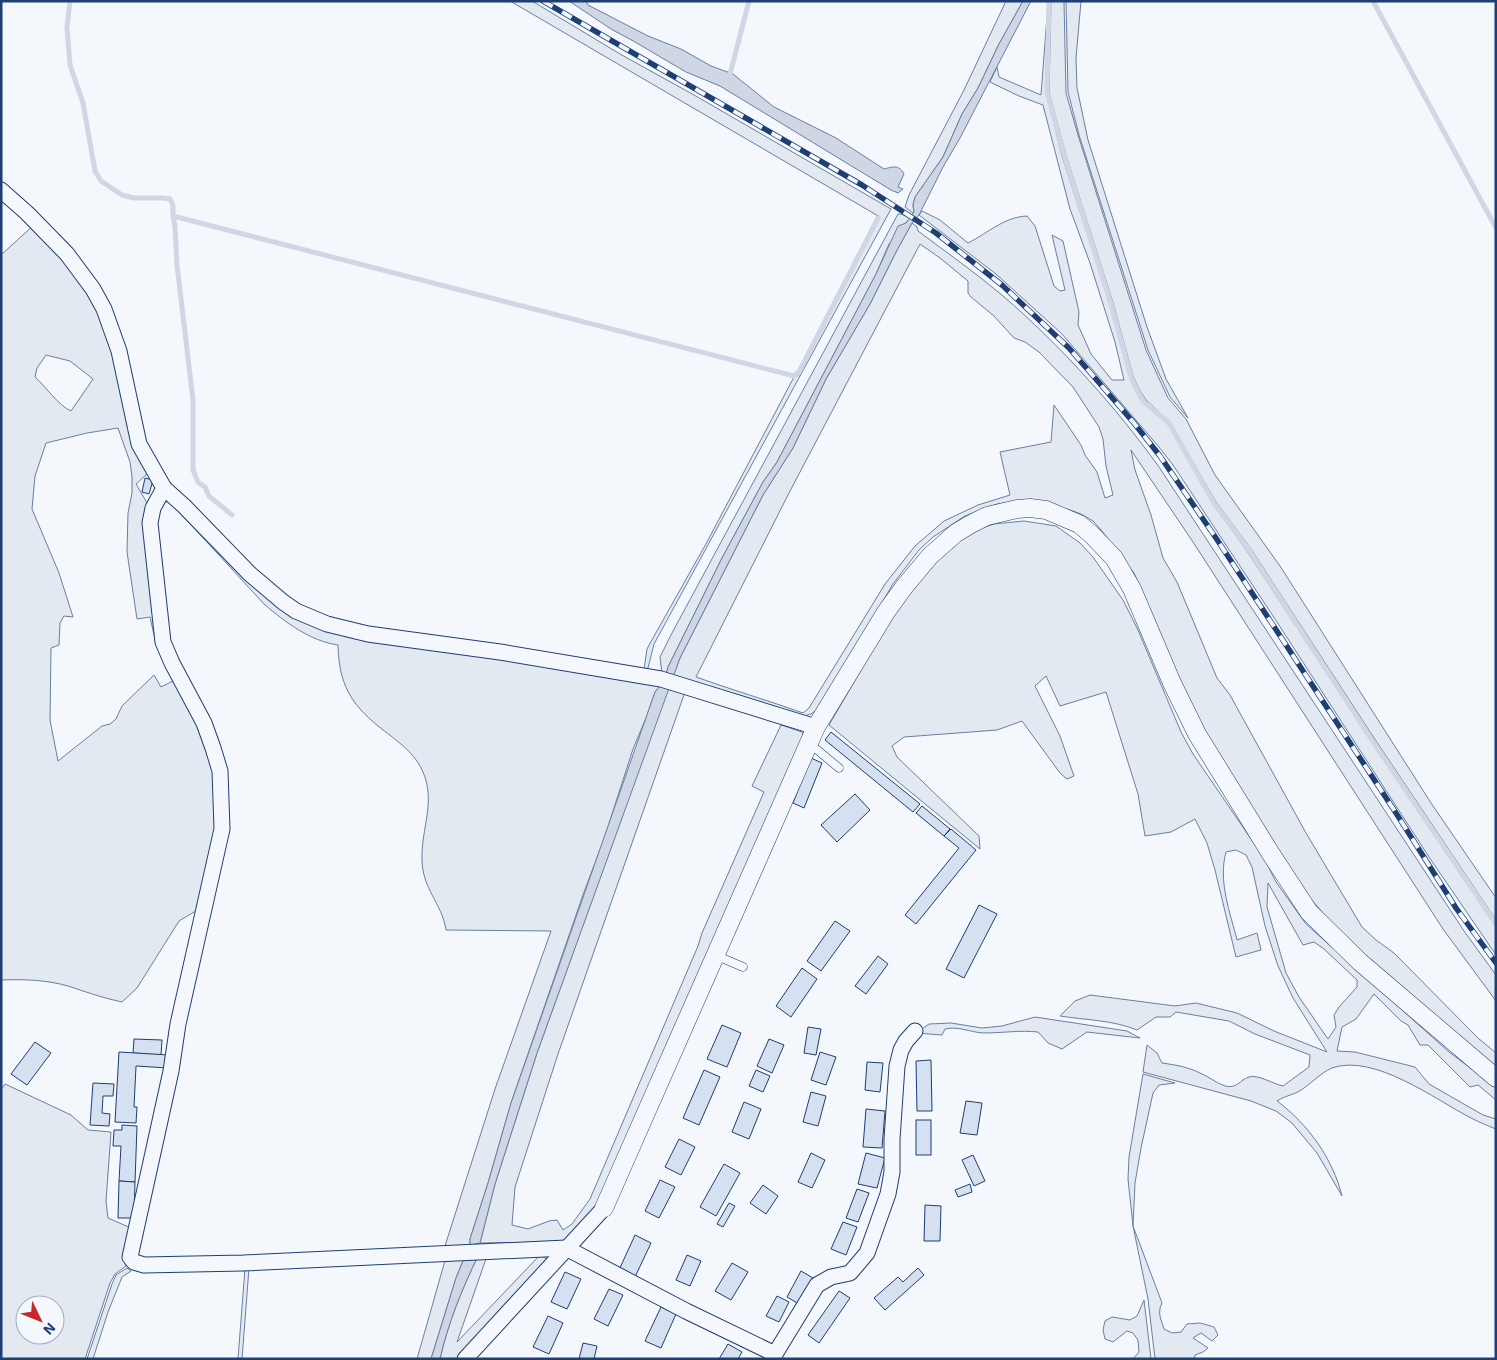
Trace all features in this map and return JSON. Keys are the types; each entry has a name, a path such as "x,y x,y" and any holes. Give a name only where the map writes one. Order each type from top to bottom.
{"street":[{"path":"1,190 27,213 67,254 93,289 104,309 119,351 139,444 164,488 266,590 296,611 327,624 368,634 500,652 661,679 812,735"},
{"path":"164,488 153,508 150,523 163,642 204,723 213,748 220,771 222,829 178,1024 171,1071 130,1257 134,1262 144,1265 243,1263 566,1248 774,1356 817,1285 830,1277 850,1273 867,1253 888,1194 892,1172 892,1139 897,1066 901,1050 915,1031"},
{"path":"465,1359 604,1208 812,735 867,643 904,587 930,556 956,533 988,516 1016,508 1046,510 1079,524 1114,558 1132,589 1172,684 1197,734 1309,912 1360,962 1496,1078"}],"lane":[{"path":"812,735 839,768"},
{"path":"715,955 743,967"}],"shaded area":[{"path":"510,1 532,1 620,54 891,209 654,644 648,668 644,670 647,649 707,542 794,377 799,375 880,217"},
{"path":"569,1 586,1 588,5 648,36 681,49 711,66 733,74 774,107 836,138 884,169 895,167 900,169 904,174 898,187 903,189 898,193 891,190 720,86 686,72 611,29"},
{"path":"1006,1 1023,1 999,44 978,88 962,114 943,157 915,197 913,213 905,207 909,195 964,90"},
{"path":"1023,1 1031,1 919,215 912,223 870,304 826,379 793,448 763,495 680,658 537,1053 495,1184 480,1243 470,1245 470,1239 511,1103 655,692 666,674 722,558 763,482 777,462 876,274 898,226 906,223 914,212 915,197 943,157 962,114 978,88 999,44"},
{"path":"1051,1 1064,1 1066,93 1146,350 1168,398 1186,419 1215,475 1280,566 1431,803 1496,898 1496,920 1372,735 1251,549 1216,502 1170,422 1146,400 1139,389 1133,376 1113,303 1066,155 1049,92"},
{"path":"1066,1 1081,1 1076,58 1077,88 1088,140 1147,327 1166,379 1188,418 1170,397 1148,350 1079,135 1068,92"},
{"path":"1048,3 1046,92 1062,156 1110,304 1130,377 1136,391 1143,403 1168,424 1213,504 1247,551 1369,738 1496,927 1496,955 1429,857 1173,465 1159,447 1062,334 996,274 919,215 922,211 940,220 968,243 1003,222 1027,216 1035,226 1054,286 1060,291 1065,290 1052,235 1063,241 1079,312 1078,325 1091,354 1112,380 1124,380 1115,342 1090,263 1070,209 1043,105 990,82 997,67 999,77 1041,95"},
{"path":"898,214 910,218 889,244 876,274 777,462 763,482 722,558 668,667 666,675 662,674 660,657 672,633"},
{"path":"912,223 917,227 918,231 993,287 1066,355 1106,399 1159,467 1464,931 1496,975 1496,1001 1443,929 1193,542 1131,450 1135,470 1151,515 1163,558 1177,582 1217,678 1230,695 1306,833 1362,927 1394,953 1478,1038 1496,1053 1496,1071 1343,936 1309,897 1213,748 1168,657 1159,630 1134,573 1102,531 1093,521 1081,514 1044,503 1012,502 997,504 965,516 933,537 919,550 893,584 818,709 811,714 804,716 672,678 680,658 763,495 793,448 826,379 870,304","holes":["920,244 968,281 968,293 971,297 994,316 1014,338 1025,342 1039,352 1073,387 1099,427 1113,495 1105,498 1097,472 1054,405 1051,442 1000,452 1010,495 978,505 944,521 915,546 885,584 809,708 803,713 696,677 790,491"]},
{"path":"34,225 82,281 104,323 148,473 136,484 150,508 160,646 156,644 150,617 137,619 127,552 128,513 132,493 132,477 130,462 118,428 46,443 35,476 32,509 59,573 73,617 64,616 60,623 59,645 51,648 50,720 58,761 102,726 110,724 116,719 122,706 154,675 161,687 173,681 192,708 211,752 219,808 201,908 179,921 137,988 122,1002 52,982 1,980 1,255","holes":["46,355 70,361 93,379 71,411 57,401 35,377 37,368"]},
{"path":"168,499 277,605 487,657 661,685 655,692 633,749 604,839 511,1103 470,1239 470,1245 444,1249 495,1089 551,931 446,930 441,912 425,879 423,870 422,848 428,794 427,783 417,761 405,748 368,717 352,698 342,675 338,645 308,635 289,624 264,604 170,502 160,502"},
{"path":"1024,521 1056,526 1080,543 1093,557 1123,600 1138,630 1181,732 1193,754 1264,858 1276,882 1306,924 1449,1052 1496,1087 1496,1100 1478,1085 1470,1087 1428,1045 1420,1045 1408,1025 1401,1021 1374,994 1356,1019 1342,1027 1337,1051 1355,1052 1415,1067 1429,1084 1483,1115 1496,1119 1496,1129 1471,1118 1423,1090 1385,1072 1349,1065 1332,1068 1298,1092 1277,1101 1299,1120 1318,1143 1338,1182 1342,1196 1317,1153 1292,1123 1276,1111 1251,1101 1143,1072 1147,1045 1157,1053 1162,1063 1191,1069 1225,1086 1233,1086 1253,1076 1283,1086 1309,1067 1310,1055 1255,1034 1229,1021 1176,1012 1170,1017 1156,1017 1137,1030 1109,1022 1060,1016 1075,1001 1090,995 1175,1006 1196,1003 1237,1013 1274,1031 1327,1052 1293,998 1278,966 1265,926 1252,867 1246,855 1236,850 1226,852 1223,874 1224,885 1237,940 1257,933 1261,950 1236,957 1207,843 1195,819 1171,832 1145,836 1138,794 1106,692 1060,706 1046,676 1035,686 1060,736 1074,776 1067,779 1060,773 1022,721 997,730 904,737 892,746 897,757 979,836 980,849 829,725 902,603 938,557 965,537 994,524","holes":["1268,883 1303,945 1314,942 1357,980 1357,987 1334,1015 1336,1027 1328,1039 1299,997 1286,973 1267,907"]},
{"path":"669,686 685,692 558,1054 515,1187 512,1225 528,1229 557,1220 563,1230 572,1224 590,1199 702,933 764,792 752,786 781,725 802,732 803,737 598,1203 568,1238 560,1242 480,1243 495,1184 537,1053"},
{"path":"1035,1017 1127,1031 1140,1038 1087,1032 1062,1049 1048,1043 1038,1032 983,1033 955,1028 945,1029 942,1035 916,1033 929,1024 951,1023 982,1028 1002,1026"},
{"path":"1143,1074 1175,1083 1159,1085 1153,1093 1135,1183 1133,1226 1128,1179 1129,1157"},
{"path":"5,1084 71,1115 88,1130 111,1132 106,1201 108,1218 131,1228 123,1252 126,1266 115,1274 110,1283 85,1359 1,1359 1,1090"},
{"path":"1133,1226 1162,1303 1160,1313 1164,1329 1172,1333 1181,1332 1187,1324 1200,1323 1214,1327 1218,1335 1212,1341 1201,1333 1193,1338 1208,1348 1195,1355 1194,1359 1155,1359 1148,1299"},
{"path":"540,1255 547,1259 544,1264 457,1359 440,1359 456,1306 478,1256 487,1256 457,1342"},
{"path":"465,1256 456,1278 431,1359 417,1359 446,1257"},
{"path":"465,1256 478,1256 456,1306 440,1359 431,1359 456,1278"},
{"path":"127,1268 131,1271 122,1277 108,1312 93,1359 87,1359 112,1284 116,1275"},
{"path":"245,1268 249,1268 242,1359 238,1359"},
{"path":"1144,1300 1151,1359 1133,1359 1139,1352 1138,1340 1133,1333 1127,1331 1113,1342 1105,1339 1103,1330 1105,1321 1112,1317 1130,1320 1137,1316"}],"building":[{"path":"145,478 153,480 149,494 142,492"},
{"path":"831,732 920,804 913,812 825,740"},
{"path":"811,758 822,763 804,808 793,803"},
{"path":"855,794 870,810 837,842 821,825"},
{"path":"922,806 950,829 944,836 916,813"},
{"path":"951,829 976,850 916,924 905,915 959,848 944,836"},
{"path":"979,905 997,914 964,978 946,969"},
{"path":"835,921 850,931 821,971 807,961"},
{"path":"878,956 888,964 866,994 855,986"},
{"path":"802,968 817,979 791,1017 776,1006"},
{"path":"722,1025 741,1033 727,1067 707,1059"},
{"path":"808,1027 821,1029 816,1055 804,1053"},
{"path":"134,1039 162,1040 161,1055 133,1053"},
{"path":"769,1039 784,1045 772,1073 757,1066"},
{"path":"35,1042 51,1053 27,1085 11,1074"},
{"path":"119,1052 169,1055 168,1068 136,1066 134,1107 137,1107 136,1123 115,1122"},
{"path":"820,1052 836,1057 826,1085 811,1080"},
{"path":"931,1060 932,1111 917,1111 916,1061"},
{"path":"867,1062 883,1063 880,1092 865,1090"},
{"path":"704,1070 720,1077 699,1125 683,1118"},
{"path":"756,1070 770,1076 763,1092 749,1086"},
{"path":"93,1083 114,1084 113,1096 103,1096 102,1113 110,1114 109,1126 90,1125"},
{"path":"811,1092 826,1096 818,1126 803,1122"},
{"path":"966,1101 982,1103 977,1135 960,1133"},
{"path":"744,1102 761,1109 749,1139 732,1132"},
{"path":"866,1109 885,1111 882,1148 863,1147"},
{"path":"916,1120 931,1120 931,1155 916,1155"},
{"path":"122,1125 137,1126 135,1182 119,1181 121,1146 113,1146 114,1130 122,1130"},
{"path":"679,1139 695,1147 681,1175 665,1167"},
{"path":"811,1153 825,1160 812,1188 798,1182"},
{"path":"866,1153 885,1158 877,1188 858,1184"},
{"path":"973,1155 985,1181 974,1186 962,1160"},
{"path":"724,1164 740,1173 716,1216 700,1207"},
{"path":"660,1180 675,1187 659,1218 645,1211"},
{"path":"119,1181 135,1182 134,1218 118,1218"},
{"path":"970,1184 972,1192 958,1197 955,1190"},
{"path":"763,1185 778,1196 766,1214 750,1203"},
{"path":"857,1189 869,1193 858,1222 846,1218"},
{"path":"729,1203 735,1206 723,1227 717,1224"},
{"path":"925,1205 941,1206 940,1241 924,1241"},
{"path":"843,1222 857,1227 846,1255 831,1249"},
{"path":"635,1235 651,1243 635,1277 619,1270"},
{"path":"687,1255 701,1261 690,1286 676,1280"},
{"path":"732,1263 748,1272 731,1300 715,1291"},
{"path":"918,1268 924,1275 885,1310 874,1298 898,1277 903,1282"},
{"path":"801,1271 813,1278 799,1304 787,1297"},
{"path":"565,1272 581,1279 567,1309 551,1302"},
{"path":"609,1289 623,1295 608,1326 594,1319"},
{"path":"839,1291 850,1298 819,1343 808,1335"},
{"path":"777,1296 789,1302 779,1322 766,1316"},
{"path":"661,1307 676,1314 661,1348 645,1341"},
{"path":"548,1316 563,1323 549,1354 533,1347"},
{"path":"583,1343 597,1346 594,1359 579,1359"},
{"path":"728,1344 742,1352 738,1359 719,1359"}],"waterway":[{"path":"70,1 67,27 70,65 83,103 95,171 101,181 122,195 134,198 170,199 173,205 177,265 193,400 193,470 198,482 205,487 209,496 232,515"},
{"path":"729,78 749,1"},
{"path":"1049,1 1047,92 1064,155 1111,304 1131,377 1137,390 1144,402 1169,423 1214,503 1249,550 1370,737 1496,924"},
{"path":"1373,1 1496,228"},
{"path":"173,216 794,376 799,372 878,218"}],"railway":[{"path":"543,1 862,185 936,233 1002,285 1069,348 1160,456 1216,538 1456,908 1496,963"}]}
